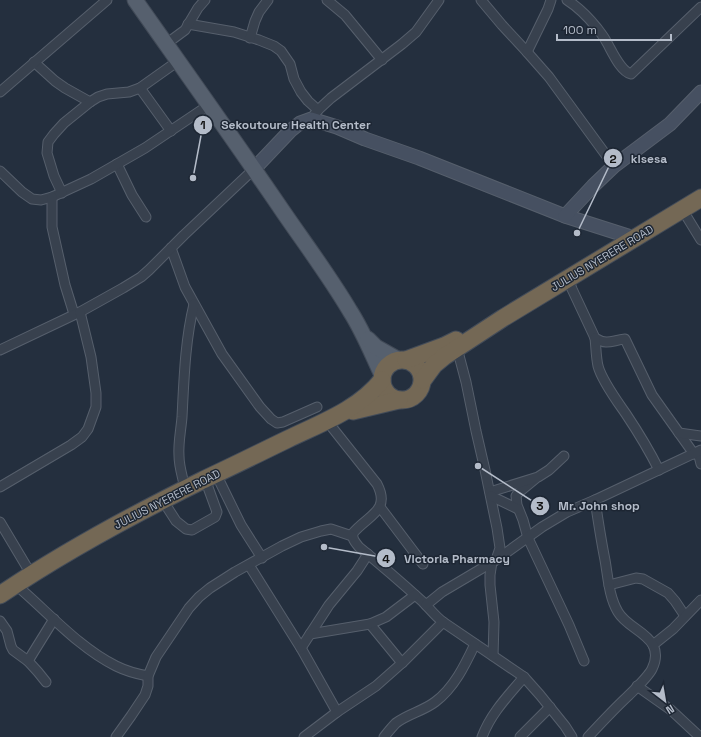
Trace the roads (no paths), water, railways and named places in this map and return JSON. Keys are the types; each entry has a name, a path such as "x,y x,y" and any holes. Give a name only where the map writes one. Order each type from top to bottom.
{"highway":[{"name":"JULIUS NYERERE ROAD","path":"334,417 399,400 413,398 422,387 423,380 434,365 445,356 503,318 701,198"},
{"name":"JULIUS NYERERE ROAD","path":"0,595 31,574 84,542 185,489 334,417 367,397 375,389 386,368 392,363 444,346 466,334 503,318"},
{"path":"402,360 413,362 422,373 423,380"},
{"path":"382,378 383,387 387,393 392,398 399,400"}],"main road":[{"path":"135,0 334,284 364,335 382,378"},
{"path":"364,335 376,347 402,360"}],"street":[{"path":"0,92 106,0"},
{"path":"166,44 185,30 198,8 205,0"},
{"path":"250,38 259,12 268,0"},
{"path":"327,0 345,15 382,60"},
{"path":"0,350 77,313 123,288 150,270 184,235 254,169 290,131 315,114 331,98 382,60 416,32 439,0"},
{"path":"481,0 549,77 614,166"},
{"path":"527,52 551,0"},
{"path":"567,0 571,2 597,28 606,40 615,58 627,73 631,74 701,7"},
{"path":"188,24 234,32 274,46 281,51 290,64 294,79 315,114 331,125 565,216 634,238"},
{"path":"62,193 54,176 47,153 48,142 54,134 64,123 98,97 107,94 129,92 140,88 178,61"},
{"path":"34,62 55,81 90,102"},
{"path":"140,88 171,131"},
{"path":"565,216 614,166 670,124 701,92"},
{"path":"0,171 22,192 32,199 41,200 52,197 91,179 145,148 209,105"},
{"path":"117,164 132,195 146,217"},
{"path":"0,487 70,446 82,437 88,429 96,407 96,392 91,356 77,313 65,285 52,227 52,197"},
{"path":"682,210 701,240"},
{"path":"171,248 185,287 222,354 260,407 271,419 277,423 283,422 317,407"},
{"path":"568,278 595,338 598,367 612,394 646,446 659,470"},
{"path":"185,489 178,448 182,418 185,362 190,321 194,304"},
{"path":"595,338 601,342 625,339 652,395 679,433 697,452 701,464"},
{"path":"457,348 466,382 500,548 490,575 494,622 493,656"},
{"path":"334,417 381,491 382,502 377,512 356,530 352,536"},
{"path":"679,433 701,436"},
{"path":"426,605 442,592 494,561 542,527 567,512 697,452"},
{"path":"564,456 516,496 517,506 528,538 584,661"},
{"path":"161,501 176,521 186,529 192,530 215,517 217,512 210,477"},
{"path":"210,477 262,558"},
{"path":"490,494 535,479"},
{"path":"490,494 518,509"},
{"path":"588,737 652,670 656,654 653,645 644,634 622,619 612,597 595,500"},
{"path":"380,507 423,564"},
{"path":"0,522 31,574"},
{"path":"119,736 145,695 148,686 148,676 156,657 189,608 199,597 210,588 282,546 301,537 331,529 352,536 359,547 426,605 435,616 524,677 565,726 572,737"},
{"path":"301,648 329,606 357,571 368,554"},
{"path":"249,565 301,648 337,712"},
{"path":"609,585 636,578 643,579 668,593 685,616"},
{"path":"16,585 70,634 97,655 132,673 148,676"},
{"path":"310,634 370,624 386,617 415,596"},
{"path":"653,645 673,629 701,600"},
{"path":"28,661 54,619"},
{"path":"0,621 7,631 13,650 28,661 46,682"},
{"path":"304,737 337,712 376,686 402,663 443,622"},
{"path":"370,624 402,663"},
{"path":"384,737 396,723 415,712 426,708 436,701 448,689 457,677 475,644"},
{"path":"482,737 496,710 524,677"},
{"path":"637,686 671,710 700,737"},
{"path":"520,737 550,708"}],"place":[{"name":"Sekoutoure Health Center","path":"193,178"},
{"name":"kisesa","path":"577,233"},
{"name":"Mr. John shop","path":"478,466"},
{"name":"Victoria Pharmacy","path":"324,547"}]}
